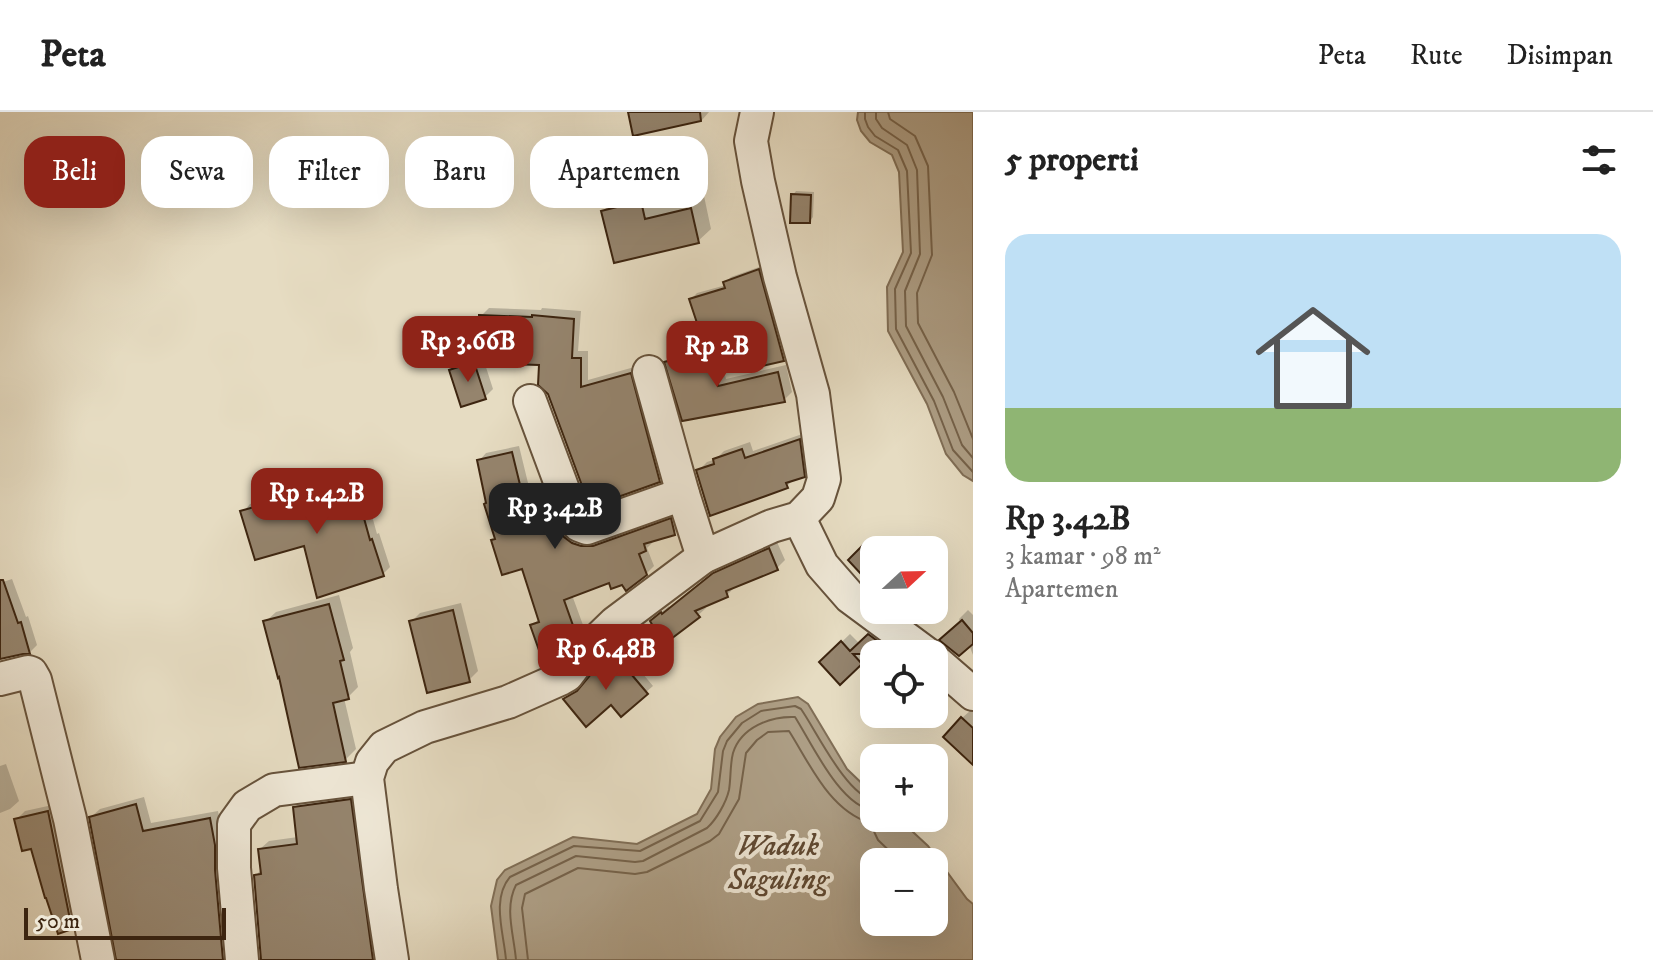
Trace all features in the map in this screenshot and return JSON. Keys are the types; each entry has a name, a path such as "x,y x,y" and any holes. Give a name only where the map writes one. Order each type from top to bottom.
{"street":[{"path":"392,960 367,778 372,762 384,747 425,727 508,702 567,675 583,654 615,623 703,557 772,526 799,518 818,498 824,479 813,394 780,277 758,181 751,141 757,112"},
{"path":"649,372 703,557"},
{"path":"530,401 574,519 579,525 587,528 683,494"},
{"path":"799,518 822,565 850,597 908,640"},
{"path":"0,679 28,672 35,680 70,819 98,960"},
{"path":"948,672 973,694"},
{"path":"242,960 234,868 234,824 247,806 274,790 367,778"}],"water":[{"path":"858,112 973,112 973,481 963,475 946,454 927,404 888,331 887,287 903,252 899,172 892,155 870,142 861,131"},
{"name":"Waduk Saguling","path":"798,697 808,704 847,769 860,782 860,832 913,832 929,848 860,848 860,936 948,936 948,873 973,904 973,960 498,960 491,906 497,880 505,870 573,837 637,844 697,814 711,789 715,749 720,737 736,717 758,704"}],"building":[{"path":"628,112 700,112 701,121 633,136"},
{"path":"791,194 811,195 810,223 790,223"},
{"path":"643,208 645,219 691,208 699,243 614,263 601,211"},
{"path":"759,269 784,361 758,367 750,325 704,344 689,299 725,288 723,282"},
{"path":"479,315 574,319 572,358 581,358 581,387 631,373 660,482 590,507 548,394 538,385 539,365 478,363"},
{"path":"708,350 718,386 778,372 785,402 682,421 664,362"},
{"path":"474,362 486,399 461,407 449,370"},
{"path":"800,439 805,477 786,483 788,488 710,516 696,470 714,464 713,459 742,449 745,458"},
{"path":"512,452 522,493 525,492 527,498 544,492 556,526 572,543 593,546 671,518 675,535 644,544 646,551 639,554 647,575 626,591 622,585 611,589 609,583 564,600 576,634 568,642 540,653 530,625 539,622 522,569 502,575 491,540 495,539 484,504 477,460"},
{"path":"341,475 352,514 362,511 384,576 317,598 304,546 255,560 240,511 317,488 316,482"},
{"path":"769,548 778,570 726,591 728,597 695,611 700,617 667,644 654,628 650,621 713,573"},
{"path":"860,548 860,573 848,560"},
{"path":"0,580 3,580 18,623 21,622 30,654 0,659"},
{"path":"329,604 344,660 340,661 349,699 333,703 346,762 299,768 263,621"},
{"path":"453,610 470,682 427,693 409,621"},
{"path":"962,620 973,633 973,644 959,656 948,647 948,640 939,640"},
{"path":"868,634 876,640 862,640"},
{"path":"841,641 850,651 860,642 860,654 853,654 860,666 840,685 819,662"},
{"path":"615,655 648,694 621,717 611,705 586,727 563,699 577,691 591,674"},
{"path":"961,717 973,728 973,765 943,737"},
{"path":"351,799 373,960 261,960 254,875 261,874 258,849 297,844 293,807"},
{"path":"136,804 143,831 210,818 215,845 223,960 116,960 89,817"},
{"path":"48,811 72,929 58,934 31,849 22,851 14,819"}]}
